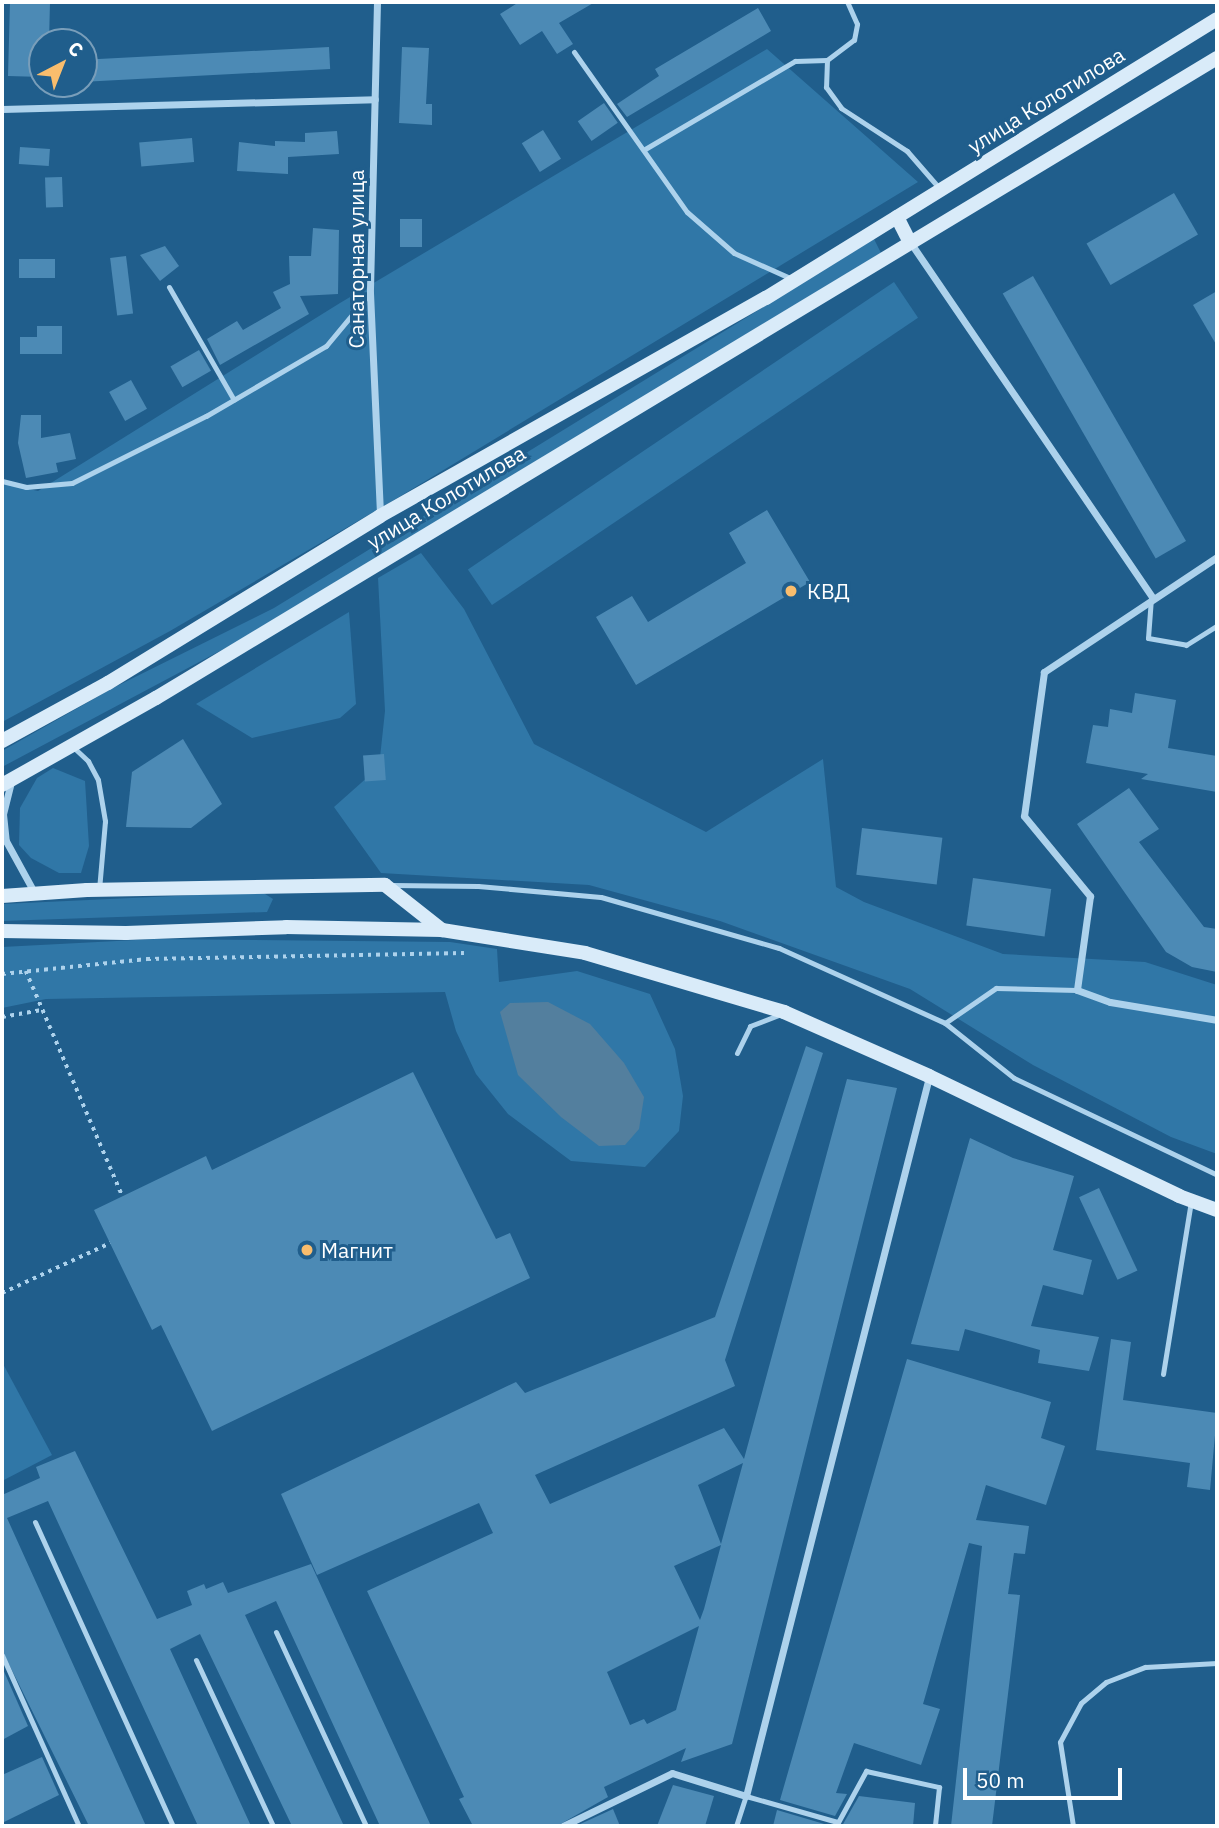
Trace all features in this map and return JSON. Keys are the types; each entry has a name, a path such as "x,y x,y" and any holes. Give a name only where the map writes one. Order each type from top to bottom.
{"main road":[{"name":"улица Колотилова","path":"2,741 108,683 380,516 795,281 1217,19"},
{"name":"улица Колотилова","path":"7,783 1217,58"},
{"path":"897,217 910,243"},
{"path":"2,896 99,890 385,885 442,930"},
{"path":"2,931 127,933 286,927 442,930 586,953 784,1012 929,1076 1191,1201 1217,1210"}],"street":[{"name":"Санаторная улица","path":"377,2 370,293 380,516"},
{"path":"2,109 375,99"},
{"path":"910,243 1152,597"},
{"path":"1217,557 1152,597 1044,672 1024,816 1090,896 1077,990 1110,1002 1217,1020"},
{"path":"7,783 4,814 6,841 34,892"},
{"path":"563,1826 672,1773 746,1796 929,1076"}],"lane":[{"path":"645,149 795,61 827,60 854,40 857,24 847,2"},
{"path":"574,52 687,212 734,253 795,281"},
{"path":"827,60 826,87 841,108 907,151 941,190"},
{"path":"169,288 234,400"},
{"path":"2,481 26,487 72,483 234,400 326,346 370,293"},
{"path":"1152,597 1148,638 1186,645 1217,626"},
{"path":"72,746 88,761 98,780 105,821 99,890"},
{"path":"385,885 478,886 601,897 779,948 945,1023 1014,1077 1217,1175"},
{"path":"945,1023 996,988 1077,990"},
{"path":"737,1053 750,1026 784,1012"},
{"path":"1163,1374 1191,1201"},
{"path":"34,1522 173,1826"},
{"path":"276,1632 366,1826"},
{"path":"2,1655 79,1826"},
{"path":"196,1660 273,1826"},
{"path":"1073,1826 1060,1742 1081,1703 1106,1682 1145,1667 1217,1664"},
{"path":"736,1826 746,1796 836,1824 866,1771 939,1787 935,1826"}],"path":[{"path":"2,974 160,958 479,953"},
{"path":"26,971 123,1196"},
{"path":"2,1017 42,1010"},
{"path":"2,1293 110,1243"}],"shaded area":[{"path":"767,49 918,182 399,497 170,631 2,722 2,483 38,491 340,303"},
{"path":"874,239 881,253 233,644 2,767 2,751 113,688 274,608"},
{"path":"894,282 918,318 492,605 468,569"},
{"path":"421,553 464,609 534,744 706,832 823,759 836,887 864,902 1003,954 1145,962 1217,985 1217,1154 1171,1137 1033,1065 910,989 720,921 589,885 381,873 334,807 379,767 385,711 378,578"},
{"path":"349,612 356,704 340,718 252,738 196,704"},
{"path":"53,768 85,781 89,846 81,873 59,873 31,858 19,845 20,808 37,778"},
{"path":"262,892 273,899 267,912 2,921 2,904"},
{"path":"155,939 450,942 497,949 499,982 577,971 650,994 675,1049 683,1096 679,1131 645,1167 571,1161 508,1114 476,1074 456,1031 445,992 46,999 2,1008 2,947"},
{"path":"548,1002 590,1024 624,1063 644,1097 639,1129 625,1145 599,1146 561,1117 518,1075 500,1012 510,1003"},
{"path":"2,1362 52,1455 2,1481"}],"building":[{"path":"10,2 50,2 49,28 28,28 28,77 8,76"},
{"path":"519,2 595,2 559,23 573,44 557,54 542,31 520,45 500,14"},
{"path":"758,8 771,31 627,117 617,104 659,76 655,69"},
{"path":"329,47 330,69 98,81 98,59"},
{"path":"402,47 429,48 426,104 432,104 432,125 399,123"},
{"path":"604,103 618,123 592,141 578,121"},
{"path":"543,130 561,159 540,172 522,143"},
{"path":"337,131 339,154 288,157 288,174 237,171 239,142 275,146 275,141 305,142 305,133"},
{"path":"192,138 194,162 141,167 139,143"},
{"path":"20,147 50,149 49,166 19,164"},
{"path":"62,177 63,207 46,208 45,178"},
{"path":"1174,193 1198,235 1111,285 1087,244"},
{"path":"400,219 422,219 422,247 400,247"},
{"path":"313,228 339,230 338,294 300,296 309,314 220,365 207,339 237,321 243,330 281,308 273,292 290,284 289,256 311,256"},
{"path":"165,246 179,266 160,281 140,255"},
{"path":"126,256 133,314 117,316 110,258"},
{"path":"19,259 55,259 55,278 19,278"},
{"path":"1033,276 1186,541 1156,559 1003,294"},
{"path":"1217,291 1217,346 1193,305"},
{"path":"37,326 62,326 62,354 20,354 20,337 37,337"},
{"path":"199,350 211,371 182,387 170,366"},
{"path":"131,380 147,409 125,421 109,392"},
{"path":"21,415 41,415 41,438 70,433 76,459 56,463 58,472 26,478 18,443"},
{"path":"767,510 810,582 636,685 596,617 632,596 648,622 746,563 729,533"},
{"path":"1135,693 1176,700 1168,748 1217,756 1217,792 1141,779 1148,774 1086,763 1093,725 1108,727 1110,709 1132,713"},
{"path":"183,739 222,804 191,828 126,827 132,772"},
{"path":"384,754 386,780 365,781 363,755"},
{"path":"1129,788 1159,829 1139,842 1204,927 1217,929 1217,972 1192,967 1166,952 1077,824"},
{"path":"862,828 942,838 937,885 856,875"},
{"path":"973,878 1051,889 1045,937 966,926"},
{"path":"806,1046 823,1053 725,1360 735,1386 535,1475 550,1504 724,1428 744,1459 847,1079 897,1088 732,1744 681,1762 686,1748 604,1787 608,1797 557,1826 473,1826 459,1799 464,1797 367,1591 493,1533 479,1503 317,1575 281,1494 516,1382 525,1393 715,1317","holes":["743,1463 721,1544 698,1485","721,1545 700,1620 674,1566","699,1626 676,1710 647,1724 644,1719 630,1725 607,1672"]},
{"path":"413,1072 496,1239 510,1233 530,1278 212,1431 161,1325 152,1330 94,1210 206,1156 212,1170"},
{"path":"970,1138 1013,1158 1074,1176 1053,1250 1092,1260 1083,1295 1043,1285 1031,1326 1099,1337 1089,1371 1038,1363 1040,1350 965,1329 959,1351 911,1344"},
{"path":"1099,1188 1137,1270 1118,1280 1079,1197"},
{"path":"1111,1339 1131,1342 1123,1400 1217,1413 1210,1490 1187,1487 1190,1463 1096,1450"},
{"path":"907,1359 1051,1402 1041,1438 1065,1446 1046,1505 986,1485 976,1520 1029,1526 1025,1554 1014,1553 1008,1594 1020,1595 992,1826 951,1826 982,1546 969,1543 923,1704 940,1709 921,1765 854,1743 836,1793 847,1794 835,1816 780,1800"},
{"path":"75,1451 157,1619 192,1605 187,1591 204,1584 206,1589 223,1582 228,1593 311,1564 431,1826 380,1826 276,1601 245,1615 344,1826 292,1826 200,1634 170,1649 251,1826 198,1826 48,1501 7,1518 146,1826 89,1826 2,1650 2,1495 40,1478 36,1467"},
{"path":"2,1667 28,1726 2,1740"},
{"path":"42,1757 59,1795 2,1823 2,1775"},
{"path":"673,1785 714,1796 705,1826 657,1826"},
{"path":"859,1796 915,1803 913,1826 842,1826"},
{"path":"613,1809 620,1826 576,1826"},
{"path":"777,1810 831,1826 773,1826"}],"place":[{"name":"КВД","path":"791,591"},
{"name":"Магнит","path":"307,1250"}]}
